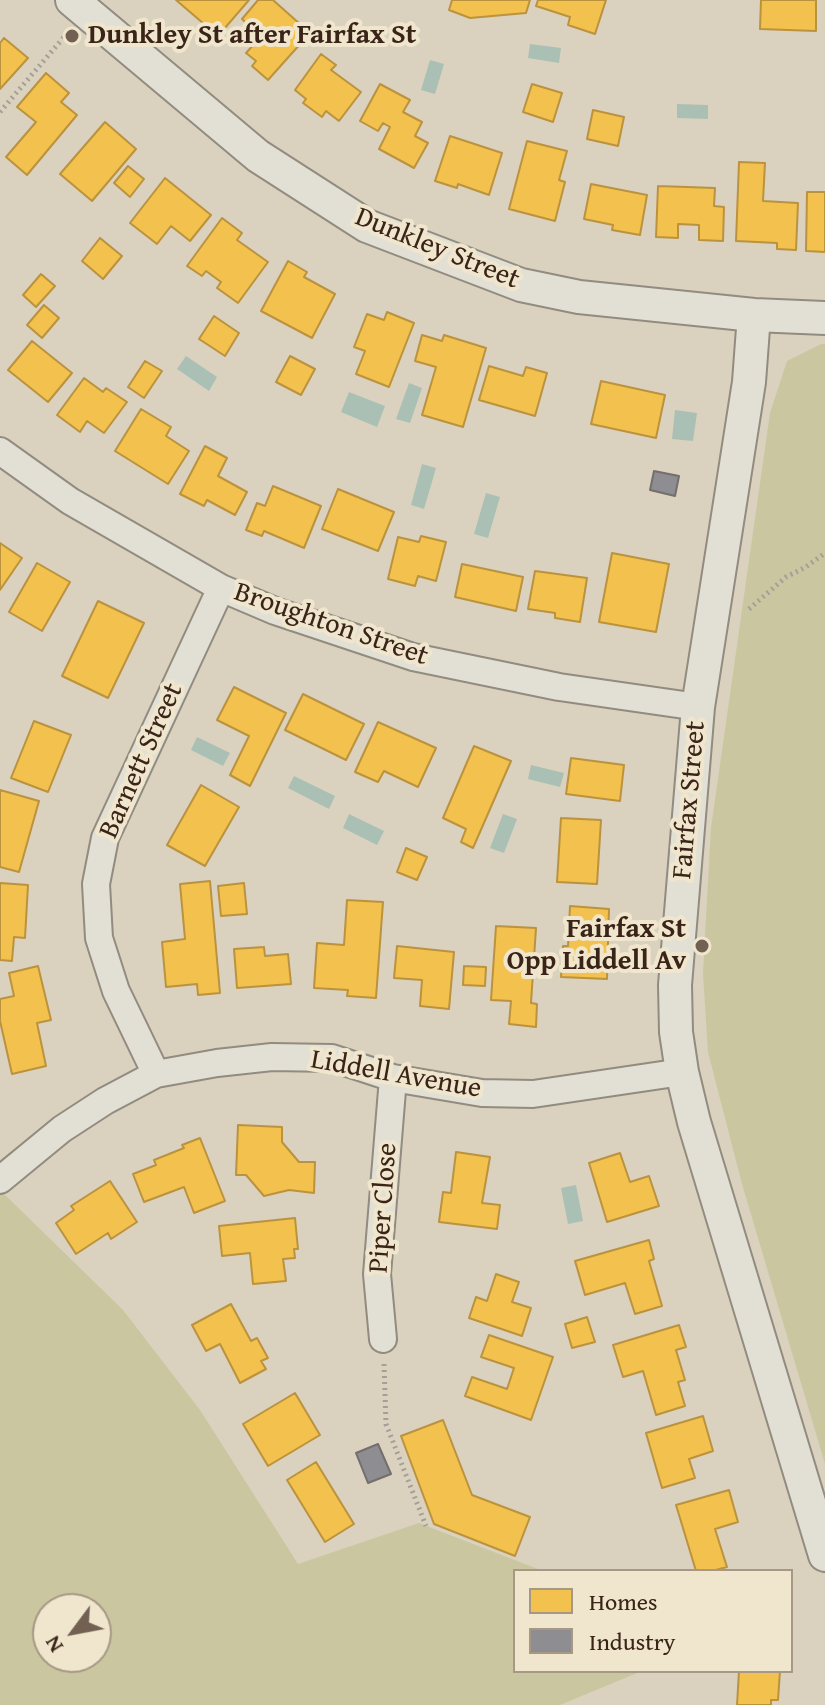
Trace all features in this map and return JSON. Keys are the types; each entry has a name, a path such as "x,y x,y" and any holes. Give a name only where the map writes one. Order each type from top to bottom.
{"street":[{"name":"Dunkley Street","path":"72,0 258,156 367,226 521,285 579,297 754,315 825,318"},
{"name":"Fairfax Street","path":"754,315 749,382 698,707 675,985 676,1032 698,1137 825,1555"},
{"name":"Broughton Street","path":"0,451 70,501 221,588 275,611 413,657 559,687 698,707"},
{"name":"Barnett Street","path":"156,1074 116,991 99,938 96,884 105,838 221,588"},
{"name":"Liddell Avenue","path":"0,1180 62,1129 105,1101 156,1074 217,1063 287,1057 332,1058 393,1078 482,1093 533,1094 682,1072"},
{"name":"Piper Close","path":"383,1339 377,1274 393,1078"}],"path":[{"path":"0,112 64,37"},
{"path":"749,609 786,577 825,553"},
{"path":"383,1339 386,1424 426,1526"}],"shaded area":[{"path":"530,44 561,48 559,63 528,58"},
{"path":"430,60 444,64 435,94 421,90"},
{"path":"677,104 708,105 708,119 677,118"},
{"path":"825,344 825,1464 742,1184 708,1052 703,973 711,828 770,413 787,361"},
{"path":"186,356 217,377 209,391 177,369"},
{"path":"409,383 422,388 410,423 396,419"},
{"path":"349,392 385,406 377,427 341,412"},
{"path":"675,410 697,413 693,441 672,439"},
{"path":"422,464 436,468 424,509 411,505"},
{"path":"486,493 500,497 488,538 474,534"},
{"path":"197,737 230,753 223,766 191,750"},
{"path":"531,765 564,773 560,787 528,779"},
{"path":"294,776 335,796 329,809 288,788"},
{"path":"349,814 384,831 377,845 343,828"},
{"path":"503,814 517,819 504,853 490,848"},
{"path":"576,1185 583,1221 568,1224 561,1188"},
{"path":"0,1190 123,1310 200,1410 298,1564 419,1523 538,1569 513,1569 513,1673 637,1673 560,1705 0,1705"}],"building: Homes":[{"path":"176,0 249,0 218,36"},
{"path":"258,0 273,0 310,33 268,80 252,66 256,61 246,53 256,42 245,32 250,27 242,19"},
{"path":"452,0 530,0 526,13 470,18 449,10"},
{"path":"538,0 606,0 595,34 568,25 570,17 536,6"},
{"path":"761,0 816,0 816,31 760,29"},
{"path":"4,38 28,58 0,89 0,43"},
{"path":"321,54 336,65 331,70 361,92 339,121 326,111 322,117 303,103 306,99 295,90"},
{"path":"46,73 69,93 61,102 77,115 27,175 6,157 36,122 17,107"},
{"path":"380,84 410,100 403,112 422,122 415,136 428,143 414,168 379,149 390,127 383,123 378,131 360,121"},
{"path":"532,84 562,93 553,122 523,112"},
{"path":"593,110 624,117 618,146 587,139"},
{"path":"105,122 136,149 92,201 60,174"},
{"path":"450,136 502,153 489,195 458,184 457,188 435,181"},
{"path":"527,141 567,151 559,180 565,182 555,221 509,209"},
{"path":"739,162 765,163 763,201 798,203 796,250 777,249 777,243 736,241"},
{"path":"128,166 144,179 130,197 114,183"},
{"path":"165,178 211,215 190,241 171,226 157,244 130,223"},
{"path":"591,184 647,195 640,235 612,230 613,225 584,219"},
{"path":"658,186 715,188 714,206 724,207 723,241 699,240 699,225 678,224 678,238 656,237"},
{"path":"807,192 825,192 825,252 806,251"},
{"path":"222,218 242,233 237,240 268,262 238,303 217,288 221,282 206,271 202,276 187,266"},
{"path":"100,238 122,256 103,279 82,261"},
{"path":"288,261 307,272 304,277 335,294 312,338 261,311"},
{"path":"41,274 55,286 36,307 23,295"},
{"path":"44,305 59,318 42,338 27,325"},
{"path":"387,312 414,323 389,387 356,374 365,351 354,347 367,314 384,320"},
{"path":"214,316 239,333 225,356 199,339"},
{"path":"422,335 442,341 444,335 486,348 463,427 422,415 436,367 415,361"},
{"path":"32,341 72,373 48,402 8,370"},
{"path":"290,356 315,369 301,395 276,382"},
{"path":"145,361 162,371 144,398 128,387"},
{"path":"489,366 523,376 526,367 547,373 535,416 479,400"},
{"path":"84,378 103,392 106,388 127,402 104,433 87,421 80,432 57,415"},
{"path":"601,381 665,395 656,438 591,424"},
{"path":"141,409 171,427 166,436 189,451 168,484 115,451"},
{"path":"205,446 227,458 218,476 247,492 235,515 207,500 204,506 180,494"},
{"path":"273,486 321,506 304,548 264,531 262,536 246,530 257,503 265,506"},
{"path":"338,489 394,512 378,551 322,529"},
{"path":"421,536 446,542 436,581 418,576 415,586 388,579 398,537 419,542"},
{"path":"0,543 22,558 0,590"},
{"path":"612,553 669,564 656,632 599,622"},
{"path":"37,563 70,582 42,631 9,612"},
{"path":"462,564 523,577 516,611 455,597"},
{"path":"535,571 587,578 580,622 555,618 555,613 528,609"},
{"path":"98,601 144,623 108,698 62,676"},
{"path":"234,687 286,713 250,786 230,775 249,736 217,720"},
{"path":"303,694 364,724 346,760 285,730"},
{"path":"34,721 71,735 48,792 11,778"},
{"path":"378,722 436,748 418,787 384,771 378,782 355,772"},
{"path":"474,746 511,761 473,848 461,842 466,829 443,818"},
{"path":"571,758 624,765 620,801 566,794"},
{"path":"201,785 239,807 205,866 167,845"},
{"path":"0,790 39,801 19,872 0,867"},
{"path":"561,818 601,820 597,884 557,882"},
{"path":"406,848 427,857 417,880 397,872"},
{"path":"210,881 220,993 198,995 197,984 166,987 162,942 185,939 180,884"},
{"path":"0,883 28,885 25,938 14,937 12,961 0,960"},
{"path":"244,883 247,914 221,916 218,886"},
{"path":"347,900 383,902 376,998 347,996 348,990 314,988 317,943 344,945"},
{"path":"570,906 609,909 607,979 561,977 563,946 568,946"},
{"path":"496,926 536,928 531,1003 537,1004 536,1027 509,1024 511,1001 491,1000"},
{"path":"397,946 454,952 449,1009 420,1006 422,980 394,978"},
{"path":"264,947 265,956 288,954 291,984 237,988 234,949"},
{"path":"38,966 51,1020 37,1023 46,1066 12,1074 0,1021 0,999 14,996 9,973"},
{"path":"464,966 486,967 485,986 463,985"},
{"path":"238,1125 282,1127 282,1142 299,1162 315,1162 314,1193 289,1190 264,1196 246,1175 236,1175"},
{"path":"200,1138 225,1201 194,1213 184,1187 144,1202 133,1174 156,1165 154,1160"},
{"path":"456,1152 490,1157 482,1203 500,1205 497,1229 439,1222 443,1192 451,1193"},
{"path":"620,1153 630,1182 649,1176 659,1206 607,1222 589,1163"},
{"path":"110,1181 137,1222 111,1239 108,1233 76,1254 56,1223 74,1210 71,1206"},
{"path":"295,1218 298,1249 294,1249 295,1258 283,1259 286,1281 253,1284 250,1253 222,1256 219,1226"},
{"path":"649,1240 654,1259 649,1261 662,1306 635,1314 625,1283 585,1295 575,1261"},
{"path":"496,1274 519,1282 512,1302 531,1308 522,1336 469,1318 476,1297 487,1301"},
{"path":"231,1304 251,1341 257,1338 268,1358 261,1361 266,1369 240,1383 220,1344 206,1351 192,1325"},
{"path":"587,1317 595,1342 572,1348 565,1324"},
{"path":"679,1325 686,1347 676,1350 685,1380 678,1382 685,1406 656,1415 643,1371 623,1377 613,1345"},
{"path":"489,1335 553,1357 531,1420 465,1396 472,1377 507,1389 514,1368 481,1357"},
{"path":"295,1393 320,1435 268,1466 243,1424"},
{"path":"703,1416 713,1451 689,1459 695,1478 662,1488 646,1433"},
{"path":"443,1420 472,1495 530,1517 515,1556 434,1524 401,1436"},
{"path":"316,1462 354,1524 325,1542 287,1480"},
{"path":"729,1490 738,1522 715,1529 727,1567 695,1569 676,1505"},
{"path":"739,1673 780,1673 778,1700 771,1700 771,1705 737,1705"}],"building: Industry":[{"path":"654,471 679,476 675,496 650,490"},
{"path":"378,1444 391,1474 368,1483 356,1453"}],"place":[{"name":"Dunkley St after Fairfax St","path":"72,36"},
{"name":"Fairfax St Opp Liddell Av","path":"702,946"}]}
